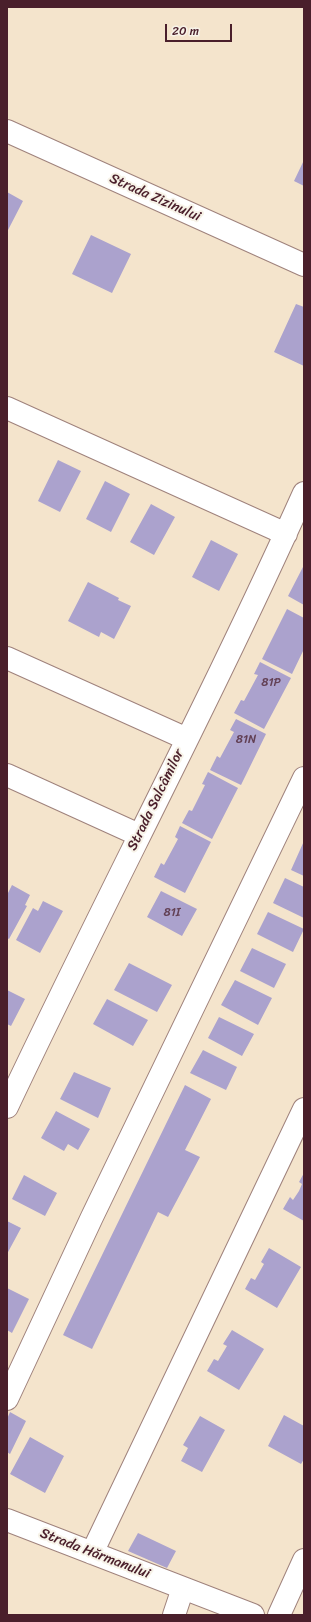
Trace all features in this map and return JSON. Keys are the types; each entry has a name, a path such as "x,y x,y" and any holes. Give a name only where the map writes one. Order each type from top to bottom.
{"street":[{"name":"Strada Zizinului","path":"7,131 304,265"},
{"path":"7,408 286,534"},
{"name":"Strada Salcâmilor","path":"7,1107 43,1030 286,534 304,493"},
{"path":"7,658 186,739"},
{"path":"7,774 139,835"},
{"path":"7,1399 92,1217 304,778"},
{"path":"92,1553 304,1109"},
{"name":"Strada Hărmanului","path":"7,1520 253,1615"},
{"path":"279,1615 304,1560"},
{"path":"174,1615 183,1588"}],"building":[{"path":"304,160 304,186 294,181"},
{"path":"7,192 23,201 7,232"},
{"path":"91,235 131,254 112,293 72,274"},
{"path":"296,304 304,307 304,366 274,352"},
{"path":"58,460 81,471 60,512 38,501"},
{"path":"105,481 130,494 111,532 86,519"},
{"path":"151,504 175,517 154,555 130,542"},
{"path":"211,540 238,554 219,591 192,577"},
{"path":"304,565 304,605 288,596"},
{"path":"88,582 131,606 114,639 101,632 99,637 68,621"},
{"path":"287,609 304,618 304,649 292,674 262,659"},
{"path":"260,662 291,678 264,729 234,713 241,700 244,701 258,675 254,674"},
{"path":"236,719 266,734 241,785 210,770 217,756 220,758 234,732 230,730"},
{"path":"208,772 238,788 212,839 182,823 189,810 192,811 205,785 202,784"},
{"path":"180,826 211,842 185,893 154,877 161,863 164,865 178,839 175,837"},
{"path":"304,841 304,876 291,870"},
{"path":"285,878 304,887 304,918 273,903"},
{"path":"12,885 30,895 25,905 27,906 9,939 7,938 7,895"},
{"path":"161,891 197,909 182,936 147,917"},
{"path":"43,901 63,911 40,953 16,940 33,908 38,911"},
{"path":"268,912 304,929 293,952 257,934"},
{"path":"252,948 286,964 274,988 240,971"},
{"path":"129,963 172,985 157,1012 114,990"},
{"path":"235,980 272,998 258,1025 221,1005"},
{"path":"7,990 25,999 11,1026 7,1024"},
{"path":"107,999 148,1020 133,1046 93,1024"},
{"path":"219,1017 254,1034 242,1056 208,1038"},
{"path":"203,1050 237,1067 226,1090 190,1073"},
{"path":"74,1072 111,1088 98,1118 60,1099"},
{"path":"185,1085 211,1099 185,1150 200,1157 168,1217 158,1212 92,1349 63,1335"},
{"path":"56,1111 90,1129 78,1150 68,1144 64,1151 41,1138"},
{"path":"304,1173 304,1221 283,1209 290,1197 293,1200 299,1191 302,1184 299,1182"},
{"path":"24,1175 57,1193 45,1216 12,1199"},
{"path":"7,1221 21,1228 7,1254"},
{"path":"269,1248 301,1267 277,1308 245,1289 251,1278 255,1280 264,1264 261,1262"},
{"path":"7,1288 29,1299 12,1333 7,1330"},
{"path":"232,1330 264,1349 239,1390 207,1371 214,1359 218,1361 227,1346 223,1344"},
{"path":"10,1412 26,1421 10,1454 7,1452 7,1419"},
{"path":"284,1415 304,1426 304,1459 301,1464 268,1446"},
{"path":"200,1416 225,1430 202,1472 181,1461 188,1448 183,1445"},
{"path":"30,1437 64,1456 45,1493 10,1474"},
{"path":"138,1533 176,1551 167,1568 128,1551"}]}
